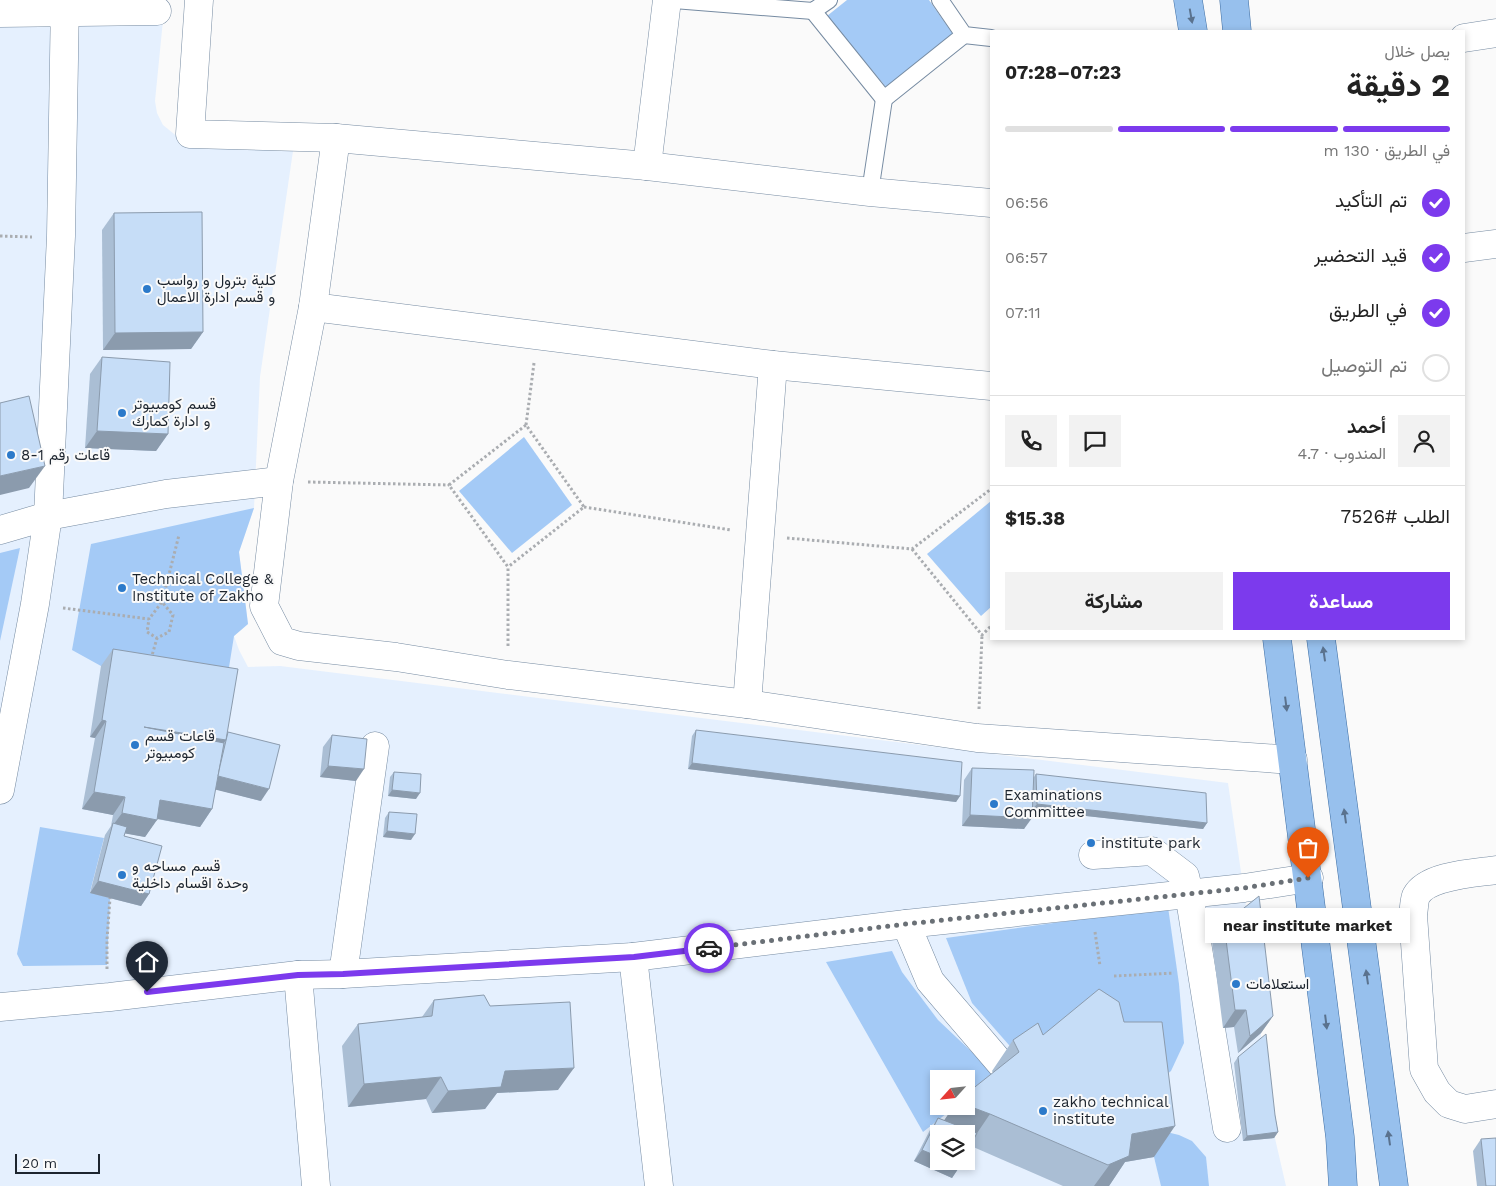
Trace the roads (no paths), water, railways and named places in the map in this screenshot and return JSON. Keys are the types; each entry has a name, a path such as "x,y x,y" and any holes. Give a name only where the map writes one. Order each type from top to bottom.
{"main road":[{"path":"1188,0 1194,30"},
{"path":"1234,0 1237,30"},
{"path":"1277,640 1340,1137 1343,1186"},
{"path":"1322,640 1396,1184"},
{"path":"1326,1186 1340,1137"}],"street":[{"path":"198,0 190,134 336,138 647,166 870,192 990,203"},
{"path":"647,166 667,0"},
{"path":"0,790 35,604 48,516 61,236 65,6"},
{"path":"0,13 65,6 157,11"},
{"path":"1465,38 1496,33"},
{"path":"336,138 313,307 279,481 264,606 282,641 298,646 396,657 508,675 747,704 977,738 1293,760"},
{"path":"1465,248 1495,250"},
{"path":"313,307 773,365 990,386"},
{"path":"747,704 773,365"},
{"path":"0,530 48,516 166,494 279,481"},
{"path":"343,974 375,746"},
{"path":"1093,856 1152,851 1185,876 1227,1128"},
{"path":"1496,870 1443,878 1428,884 1416,896 1413,915 1424,1070 1437,1092 1449,1104 1465,1108 1496,1104"},
{"path":"0,1007 110,997 298,975 634,957 906,924 1244,888 1308,878"},
{"path":"906,924 930,981 1001,1064"},
{"path":"634,957 659,1186"},
{"path":"298,975 316,1186"}],"lane":[{"path":"674,0 813,11 829,0"},
{"path":"940,0 964,35"},
{"path":"813,11 884,99"},
{"path":"870,192 884,99 964,35 990,38"}],"place":[{"name":"كلية بترول و رواسب و قسم ادارة الاعمال","path":"147,289"},
{"name":"قسم کومبیوتر و ادارة كمارك","path":"122,413"},
{"name":"قاعات رقم 1-8","path":"11,455"},
{"name":"Technical College & Institute of Zakho","path":"122,588"},
{"name":"قاعات قسم کومبیوتر","path":"135,745"},
{"name":"Examinations Committee","path":"994,804"},
{"name":"institute park","path":"1091,843"},
{"name":"قسم مساحه‌ و وحدة اقسام داخلية","path":"122,875"},
{"name":"near institute market","path":"1308,878"},
{"name":"استعلامات","path":"1236,984"},
{"name":"zakho technical institute","path":"1043,1111"}]}
